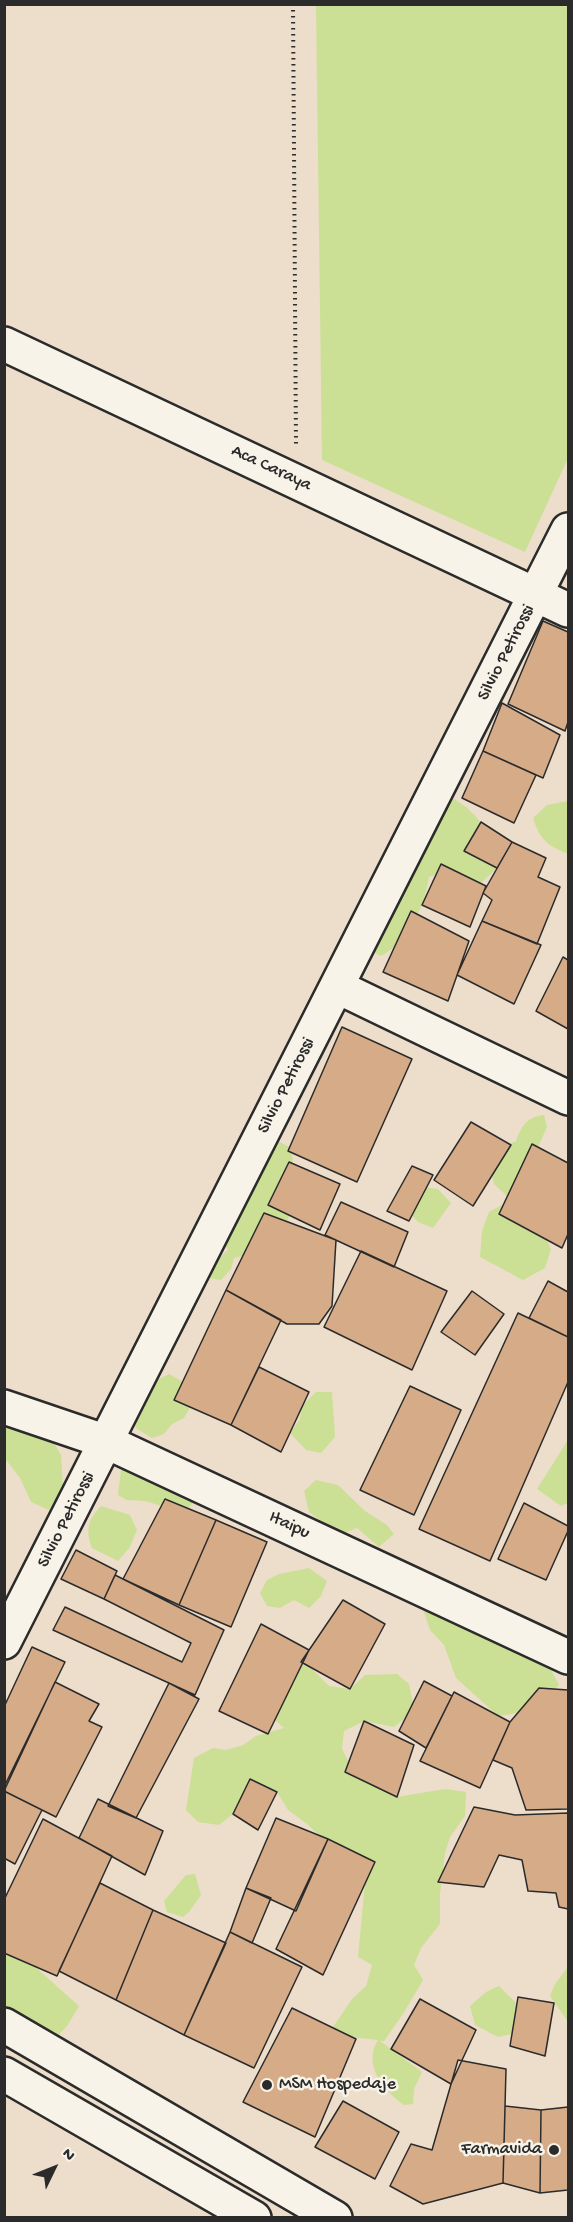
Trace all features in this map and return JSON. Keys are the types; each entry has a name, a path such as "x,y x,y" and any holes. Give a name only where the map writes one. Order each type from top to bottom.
{"street":[{"name":"Aca Caraya","path":"4,344 568,610"},
{"name":"Silvio Petirossi","path":"4,1642 568,530"},
{"path":"338,987 568,1098"},
{"name":"Itaipu","path":"4,1407 107,1442 568,1656"},
{"path":"4,2025 335,2217"},
{"path":"4,2074 254,2217"}],"path":[{"path":"292,4 296,481"}],"green space":[{"path":"316,5 568,5 568,458 525,552 322,460"},
{"path":"454,799 471,812 484,828 493,847 497,868 481,883 451,869 429,877 424,900 416,916 396,945 380,956 371,950 444,807"},
{"path":"568,801 568,854 555,848 542,837 533,818 547,805"},
{"path":"544,1115 547,1127 518,1193 507,1196 494,1184 490,1167 505,1146 516,1141 526,1123"},
{"path":"275,1140 290,1147 293,1159 288,1182 290,1215 283,1229 255,1253 234,1258 231,1269 221,1280 209,1278 216,1261 228,1250 217,1233"},
{"path":"424,1187 438,1189 451,1203 433,1228 418,1222 404,1207"},
{"path":"504,1204 541,1228 551,1249 545,1268 523,1280 480,1257 482,1231 489,1212"},
{"path":"169,1374 187,1384 193,1402 184,1418 172,1424 164,1434 152,1438 137,1429 132,1421 136,1409 149,1397 153,1382"},
{"path":"316,1392 332,1392 335,1437 321,1453 306,1450 290,1433 300,1419 301,1407"},
{"path":"15,1424 46,1429 61,1455 63,1488 49,1510 31,1502 20,1478 7,1461 5,1462 4,1425"},
{"path":"568,1440 568,1503 561,1506 537,1489"},
{"path":"138,1457 200,1493 185,1513 145,1501 127,1500 118,1495 121,1470"},
{"path":"316,1480 338,1485 365,1511 387,1525 394,1534 379,1547 357,1528 339,1535 309,1512 304,1491"},
{"path":"101,1506 130,1515 137,1530 130,1547 118,1561 92,1548 89,1525"},
{"path":"309,1568 327,1581 321,1596 309,1608 294,1600 280,1608 267,1606 260,1593 267,1580 279,1574"},
{"path":"436,1605 479,1635 545,1658 559,1685 545,1699 532,1707 518,1713 498,1716 456,1678 444,1645 430,1630 423,1609"},
{"path":"290,1664 309,1666 329,1686 350,1689 365,1675 397,1674 409,1684 413,1703 408,1716 394,1727 364,1721 344,1731 342,1749 353,1770 375,1787 397,1797 445,1789 466,1792 465,1816 450,1837 445,1853 440,1894 440,1924 421,1948 414,1965 423,1980 384,2041 380,2041 422,2072 414,2089 413,2104 404,2105 396,2099 378,2077 372,2059 378,2040 350,2037 333,2027 352,1999 366,1986 372,1965 358,1957 365,1883 342,1846 321,1837 288,1810 277,1792 250,1779 233,1814 219,1825 198,1822 186,1810 194,1758 213,1748 226,1750 243,1745 256,1736 284,1728 261,1708"},
{"path":"195,1874 201,1895 189,1912 183,1917 167,1912 164,1901 186,1875"},
{"path":"4,1954 33,1965 79,2006 67,2026 52,2042 5,2011"},
{"path":"568,1967 568,2022 550,1996 555,1984"},
{"path":"499,1986 517,2004 512,2034 498,2037 475,2025 470,2006 486,1992"}],"building":[{"path":"543,621 568,632 568,722 565,731 508,704"},
{"path":"502,703 560,735 543,778 483,751"},
{"path":"483,751 536,775 514,823 462,798"},
{"path":"481,822 512,842 497,868 464,851"},
{"path":"512,842 546,858 538,877 560,887 537,944 482,921 492,900 483,893"},
{"path":"441,864 486,886 470,927 422,905"},
{"path":"411,911 469,941 448,1001 383,972"},
{"path":"482,921 541,945 514,1004 457,975"},
{"path":"563,957 568,960 568,1029 536,1011"},
{"path":"342,1027 412,1059 357,1182 288,1151"},
{"path":"471,1122 511,1145 473,1206 434,1180"},
{"path":"532,1144 568,1163 568,1234 562,1248 499,1214"},
{"path":"289,1162 340,1184 320,1230 268,1205"},
{"path":"412,1166 433,1175 409,1221 387,1211"},
{"path":"341,1202 408,1232 394,1267 325,1235"},
{"path":"264,1213 336,1240 332,1306 319,1324 287,1324 226,1290"},
{"path":"361,1251 447,1291 412,1370 324,1327"},
{"path":"548,1281 568,1292 568,1337 529,1318"},
{"path":"226,1290 281,1320 231,1425 174,1400"},
{"path":"472,1291 504,1314 475,1355 441,1332"},
{"path":"518,1313 568,1337 568,1382 490,1561 419,1529"},
{"path":"259,1367 309,1392 281,1452 231,1425"},
{"path":"410,1386 461,1410 414,1515 360,1490"},
{"path":"165,1499 216,1520 179,1605 123,1579"},
{"path":"524,1503 568,1526 568,1531 546,1580 498,1559"},
{"path":"216,1520 267,1542 231,1627 179,1605"},
{"path":"76,1550 117,1571 104,1599 61,1579"},
{"path":"115,1575 224,1630 195,1695 53,1630 65,1607 182,1662 191,1643 104,1599"},
{"path":"343,1600 385,1624 350,1689 301,1662"},
{"path":"261,1624 309,1650 268,1734 219,1711"},
{"path":"32,1647 65,1662 4,1787 4,1707"},
{"path":"424,1681 452,1696 426,1748 399,1731"},
{"path":"55,1682 99,1704 89,1721 102,1727 56,1817 4,1791"},
{"path":"169,1683 199,1699 136,1818 108,1806"},
{"path":"539,1688 568,1690 568,1809 526,1810 512,1768 493,1760 510,1722"},
{"path":"454,1692 510,1722 480,1788 420,1761"},
{"path":"364,1721 414,1745 397,1797 345,1772"},
{"path":"250,1779 277,1792 258,1830 233,1814"},
{"path":"4,1791 42,1810 15,1864 4,1858"},
{"path":"98,1799 163,1831 145,1875 79,1838"},
{"path":"474,1807 515,1815 568,1813 568,1909 559,1907 556,1893 528,1891 522,1860 499,1855 484,1887 438,1882"},
{"path":"276,1818 328,1839 296,1911 246,1888"},
{"path":"43,1819 112,1856 57,1976 4,1953 4,1900"},
{"path":"328,1839 375,1862 323,1975 276,1949"},
{"path":"100,1883 153,1910 116,2000 59,1971"},
{"path":"246,1888 271,1898 252,1943 230,1932"},
{"path":"153,1910 226,1943 184,2035 116,2000"},
{"path":"230,1932 302,1967 254,2068 184,2035"},
{"path":"518,1997 554,2003 545,2056 510,2046"},
{"path":"420,1999 476,2030 451,2084 391,2049"},
{"path":"292,2008 356,2039 315,2137 243,2102"},
{"path":"458,2060 506,2069 503,2183 423,2204 390,2186 411,2144 432,2150"},
{"path":"343,2101 399,2132 375,2179 315,2147"},
{"path":"505,2106 541,2110 540,2193 503,2183"},
{"name":"Farmavida","path":"568,2107 568,2190 540,2193 541,2110"}],"place":[{"name":"MSM Hospedaje","path":"267,2085"},
{"name":"Farmavida","path":"554,2150"}]}
